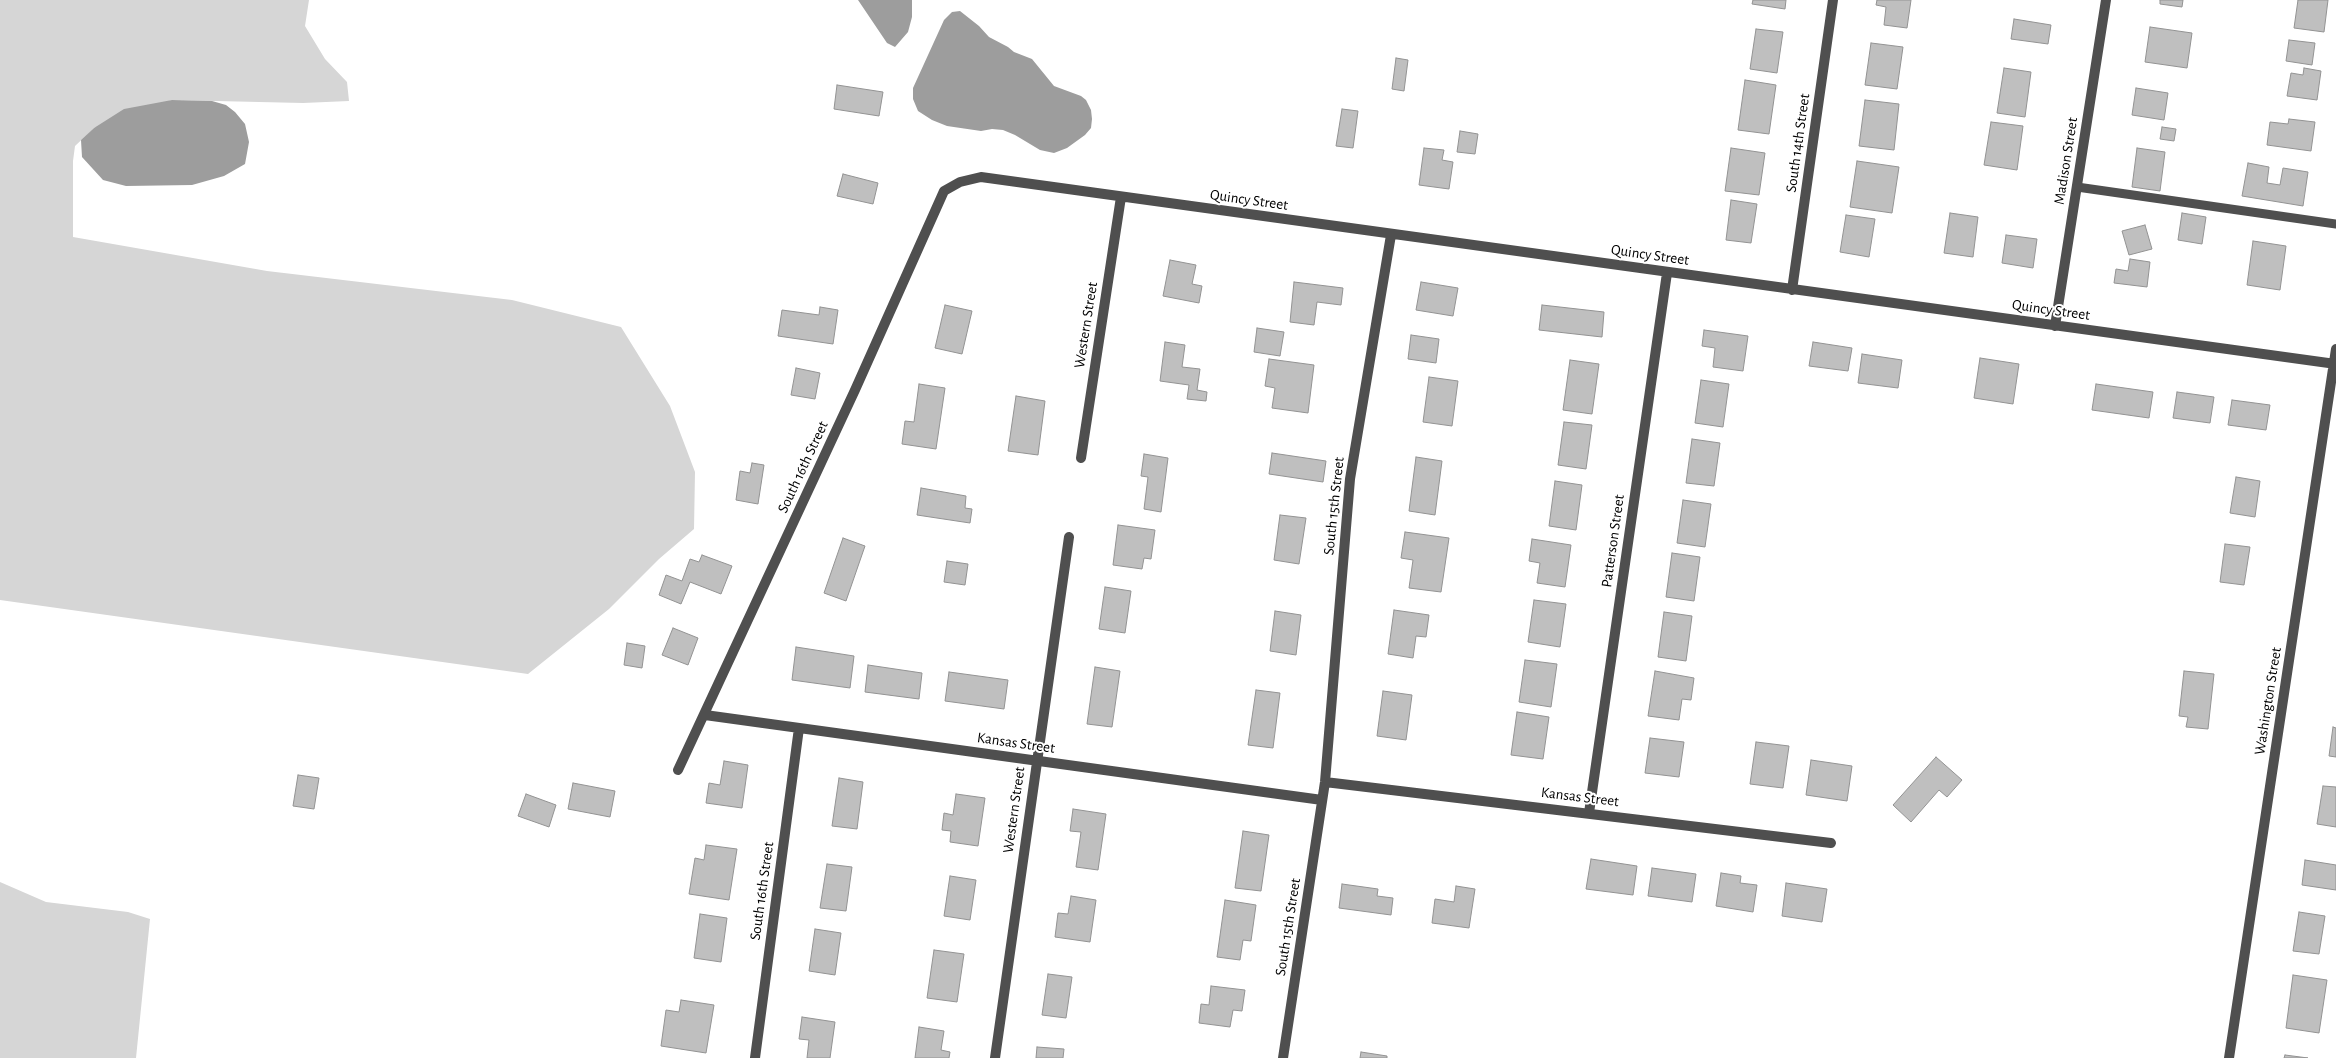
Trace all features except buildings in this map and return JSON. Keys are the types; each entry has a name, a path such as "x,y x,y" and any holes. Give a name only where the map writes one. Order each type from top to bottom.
{"street":[{"name":"South 14th Street","path":"1792,290 1833,0"},
{"name":"Madison Street","path":"2055,326 2106,0"},
{"name":"Quincy Street","path":"960,182 981,177 2335,364"},
{"name":"South 16th Street","path":"678,770 705,715 944,191 960,182"},
{"name":"Western Street","path":"1081,458 1121,197"},
{"name":"South 15th Street","path":"1283,1058 1325,782 1350,479 1391,235"},
{"name":"Patterson Street","path":"1588,813 1667,272"},
{"name":"Washington Street","path":"2230,1058 2336,349"},
{"name":"Western Street","path":"995,1058 1069,537"},
{"name":"Kansas Street","path":"705,715 1322,800"},
{"name":"South 16th Street","path":"755,1058 799,728"},
{"name":"Kansas Street","path":"1325,782 1831,843"}],"lane":[{"path":"2077,187 2336,224"}],"shaded area":[{"path":"0,0 309,0 305,26 325,59 347,82 349,101 303,103 172,100 94,128 75,146 73,161 73,237 267,271 512,300 621,327 670,406 695,472 694,529 659,559 609,609 528,674 0,600"},
{"path":"858,0 912,0 912,17 908,32 895,47 887,43"},
{"path":"960,11 979,26 989,37 1014,52 1032,59 1054,86 1081,96 1086,100 1091,110 1092,119 1091,128 1085,135 1067,148 1054,153 1040,150 1003,130 981,131 947,126 932,120 918,111 913,99 913,88 944,20 952,12"},
{"path":"172,100 212,101 226,105 235,112 245,124 249,142 245,164 224,176 192,185 126,186 103,180 82,157 81,140 94,128 124,109"},
{"path":"0,882 46,902 128,912 150,919 136,1058 0,1058"}]}
